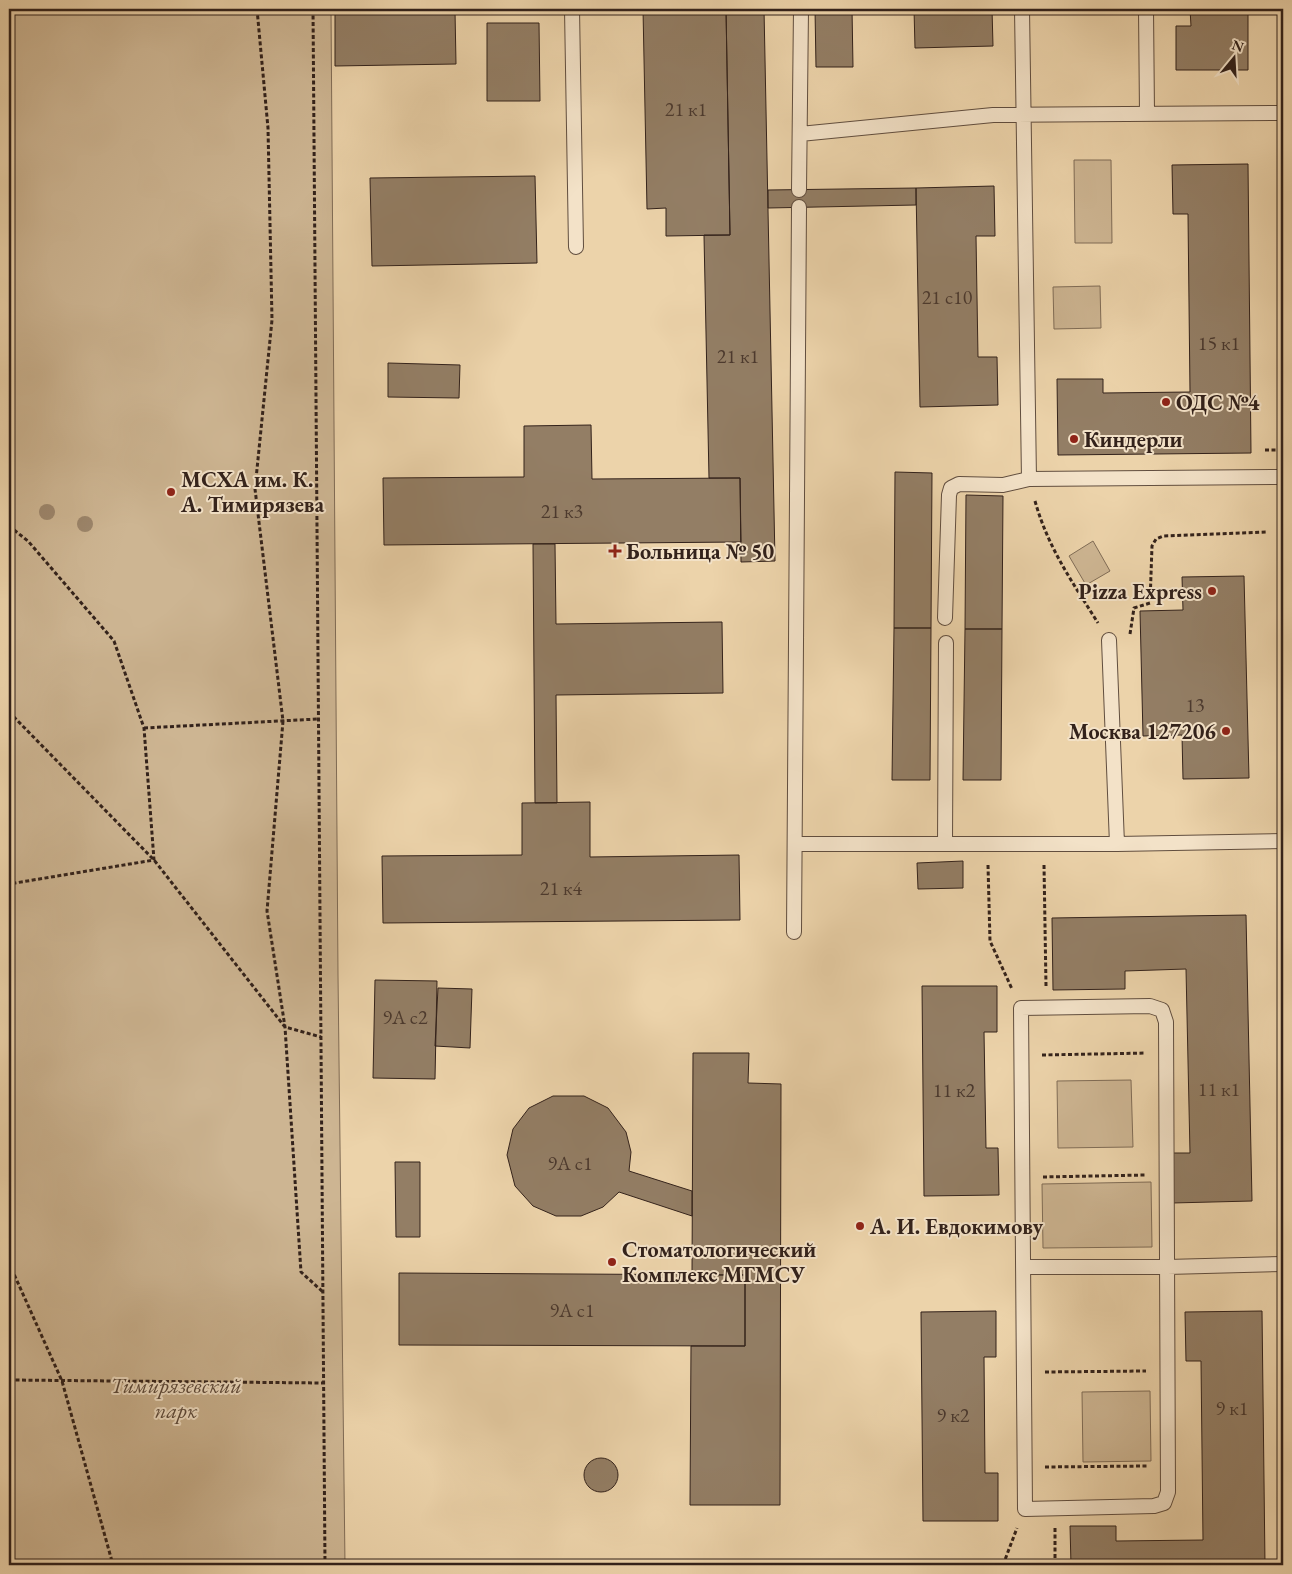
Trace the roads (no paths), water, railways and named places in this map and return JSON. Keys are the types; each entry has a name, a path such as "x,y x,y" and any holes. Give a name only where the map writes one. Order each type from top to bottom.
{"lane":[{"path":"572,9 576,247"},
{"path":"800,190 801,9"},
{"path":"1022,9 1029,479"},
{"path":"1146,9 1147,114"},
{"path":"800,134 993,115 1283,113"},
{"path":"794,932 799,207"},
{"path":"945,618 948,495 951,488 959,484 1003,484 1029,479 1283,477"},
{"path":"1109,640 1118,844"},
{"path":"945,844 946,643"},
{"path":"795,844 1118,844 1283,841"},
{"path":"1150,1006 1162,1010 1166,1022 1167,1267 1168,1492 1164,1503 1154,1506 1025,1509 1021,1008 1150,1006"},
{"path":"1023,1267 1167,1267 1283,1264"}],"place":[{"name":"ОДС №4","path":"1166,402"},
{"name":"Киндерли","path":"1074,439"},
{"name":"МСХА им. К. А. Тимирязева","path":"171,492"},
{"name":"Больница № 50","path":"615,551"},
{"name":"Pizza Express","path":"1212,591"},
{"name":"Москва 127206","path":"1226,731"},
{"name":"А. И. Евдокимову","path":"860,1226"},
{"name":"Стоматологический Комплекс МГМСУ","path":"612,1262"}],"park label":[{"name":"Тимирязевский парк","path":"176,1398"}]}
